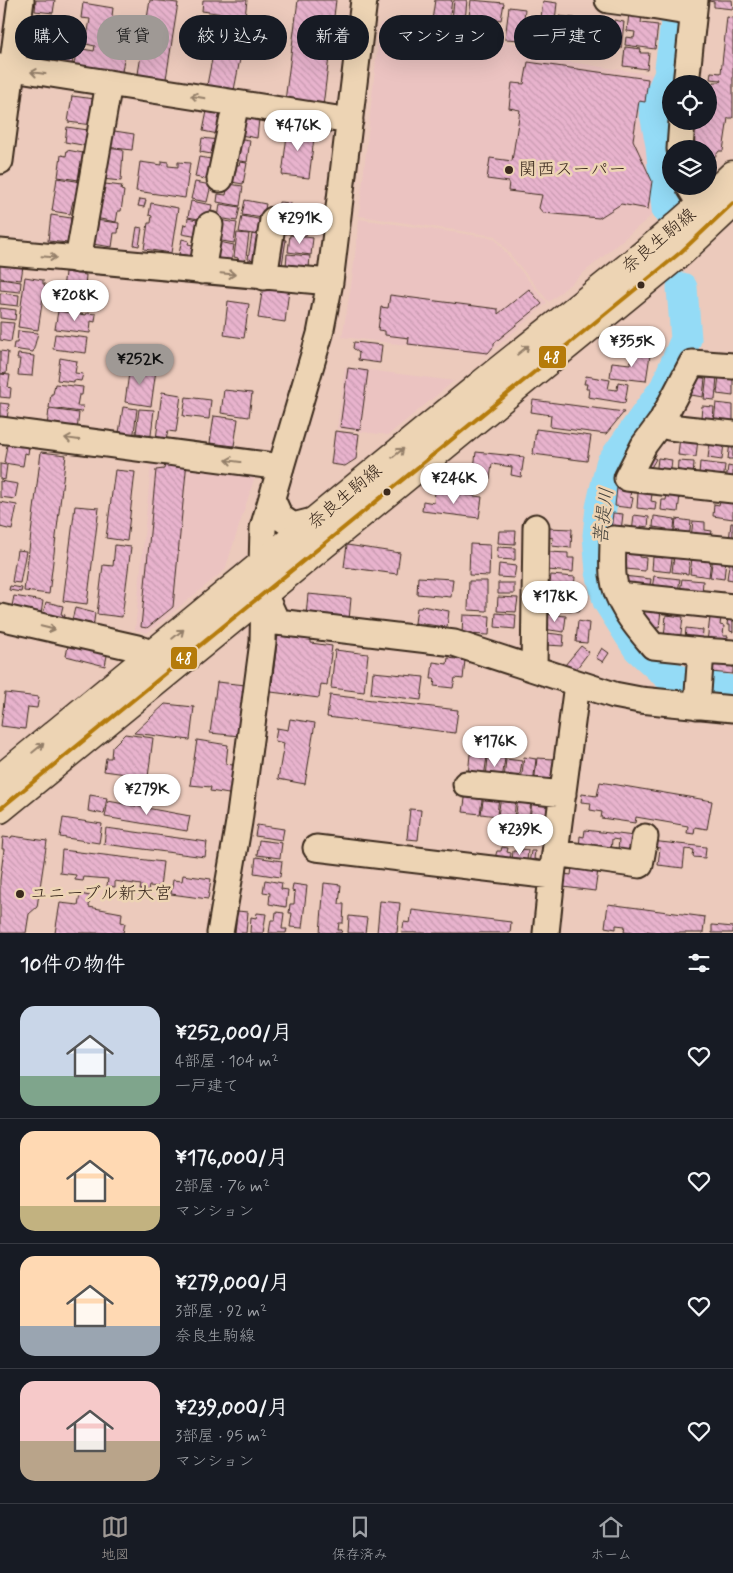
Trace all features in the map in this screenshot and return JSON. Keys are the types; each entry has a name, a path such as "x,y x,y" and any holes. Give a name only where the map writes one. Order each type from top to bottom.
{"main road":[{"name":"奈良生駒線","path":"4,771 154,654 546,332 657,244 733,175"},
{"name":"奈良生駒線","path":"701,206 733,204"},
{"name":"奈良生駒線","path":"0,809 681,252 701,206"}],"street":[{"path":"0,161 6,68 21,0"},
{"path":"220,933 239,822 263,642 263,528 320,334 330,282 364,0"},
{"path":"608,0 685,9 686,75"},
{"path":"6,68 350,121"},
{"path":"78,260 109,83"},
{"path":"220,179 236,103"},
{"path":"264,277 273,220"},
{"path":"202,271 210,226"},
{"path":"0,252 330,282"},
{"path":"733,366 692,363 627,478 733,490"},
{"path":"660,422 669,427 733,434"},
{"path":"0,430 281,467"},
{"path":"272,499 280,517 293,526 317,520"},
{"path":"534,669 536,527"},
{"path":"733,550 613,540 613,577 621,600 633,623 653,646 733,653"},
{"path":"264,594 278,622 454,643 614,695 640,700 698,694 733,709"},
{"path":"621,600 628,596 733,607"},
{"path":"0,617 137,648 154,654"},
{"path":"698,694 701,651"},
{"path":"546,933 553,864 577,684"},
{"path":"466,784 563,794"},
{"path":"316,848 553,864 640,865 645,837"}],"shaded area":[{"name":"関西スーパー","path":"379,32 379,60 504,60 504,42 514,43 514,60 557,60 654,75 646,134 664,205 549,302 495,236 359,216"},
{"path":"359,219 494,238 547,303 487,355 342,337 352,280"},
{"path":"345,367 454,381 388,435 337,429"},
{"path":"152,455 257,470 225,570 147,633 135,630"}],"building":[{"path":"36,0 55,0 53,13 35,11"},
{"path":"150,0 178,3 169,60 169,15 148,15"},
{"path":"203,0 247,0 245,15 202,11"},
{"path":"298,0 336,0 334,15 297,15 297,60 329,60 323,106 285,101"},
{"path":"435,0 452,0 450,15 433,15"},
{"path":"454,0 467,0 466,15 452,15"},
{"path":"471,0 504,3 502,15 469,15"},
{"path":"709,0 732,0 733,9 714,7 714,2"},
{"path":"543,1 557,3 556,15 541,15"},
{"path":"83,3 113,8 112,15 97,15 97,60 124,60 121,78 73,69 75,60 87,60 87,50 94,51 95,46 87,44 90,19 87,19 87,15 81,15"},
{"path":"509,7 525,9 524,15 514,15 514,40 505,39"},
{"path":"629,13 642,14 641,23 658,25 655,49 625,45 626,37 634,38 635,32 627,31"},
{"path":"727,17 733,18 733,118 728,118 723,151 719,151 717,154 717,140 690,140 691,130 717,130 717,82 721,80 717,80 717,75 711,75 711,72 721,73"},
{"path":"622,22 624,22 622,40"},
{"path":"625,47 641,49 640,53 649,53 647,69 623,66"},
{"path":"21,60 38,60 38,63"},
{"path":"59,60 73,60 72,65 59,63"},
{"path":"140,60 169,60 165,85 137,80"},
{"path":"212,60 240,60 234,90 207,85"},
{"path":"528,62 648,79 645,102 639,101 633,140 652,181 648,209 621,204 599,218 543,213 539,208 542,195 508,191 509,182 487,179 490,158 512,161 520,110 509,108 512,83 524,84"},
{"path":"72,96 95,99 92,125 68,122"},
{"path":"207,111 223,114 223,135 203,131"},
{"path":"238,115 259,119 257,138 235,134"},
{"path":"67,127 88,130 86,138 89,138 88,146 65,142"},
{"path":"288,127 315,130 309,178 282,175"},
{"path":"108,130 134,134 132,150 106,147"},
{"path":"202,138 219,140 217,155 200,152"},
{"path":"236,138 250,140 247,162 233,160"},
{"path":"106,148 123,150 121,181 102,179"},
{"path":"67,150 83,153 79,180 58,177 61,155 66,156"},
{"path":"199,157 217,160 210,180 195,177"},
{"path":"162,161 168,162 168,166 178,167 178,162 190,163 185,198 136,191 140,162 162,165"},
{"path":"240,162 247,163 243,184 226,181 229,164 239,165"},
{"path":"57,178 82,182 80,193 76,193 75,202 73,201 70,214 52,211"},
{"path":"195,182 211,185 207,202 191,199"},
{"path":"105,184 122,186 121,190 124,191 121,211 118,211 116,222 95,218 100,187 104,188"},
{"path":"228,184 243,186 240,206 217,202 218,194 226,195"},
{"path":"140,199 146,200 144,207 138,206"},
{"path":"245,200 266,204 263,218 242,215"},
{"path":"191,201 212,205 209,221 188,217"},
{"path":"279,202 291,203 289,218 277,216"},
{"path":"151,203 178,208 171,253 144,249 148,223 151,223 152,216 149,215"},
{"path":"220,204 240,207 237,221 218,218"},
{"path":"51,215 71,218 68,243 48,241"},
{"path":"242,216 263,220 260,235 239,232"},
{"path":"188,218 201,221 198,237 182,234 184,224 187,225"},
{"path":"285,219 308,222 306,236 283,233"},
{"path":"95,220 119,223 118,233 114,233 112,247 92,244"},
{"path":"219,220 237,223 234,243 216,240"},
{"path":"137,227 142,228 139,246 134,245"},
{"path":"237,233 249,234 245,264 238,263 238,258 234,257"},
{"path":"252,234 266,237 255,260 248,259"},
{"path":"290,235 313,238 311,255 288,252"},
{"path":"274,238 286,240 282,265 270,263"},
{"path":"182,239 189,241 188,244 197,246 195,257 179,254"},
{"path":"214,241 234,245 231,262 211,258"},
{"path":"287,254 310,256 309,269 286,266"},
{"path":"0,263 23,266 21,280 0,278"},
{"path":"65,272 86,275 85,309 61,306"},
{"path":"25,277 43,280 43,284 45,284 38,330 18,327"},
{"path":"0,279 21,282 20,292 0,290"},
{"path":"263,286 289,290 285,322 258,318"},
{"path":"529,289 542,304 494,343 494,346 488,353 408,344 409,338 385,335 385,331 378,330 381,307 388,308 390,295 498,309 498,314"},
{"path":"0,293 19,295 18,306 0,304"},
{"path":"228,301 249,304 244,338 224,335"},
{"path":"0,308 16,310 15,320 0,318"},
{"path":"58,311 86,315 87,313 96,314 95,322 91,321 90,333 55,329"},
{"path":"0,322 14,323 11,342 0,340"},
{"path":"18,331 38,333 33,352 13,349 14,343 17,343"},
{"path":"55,334 88,338 86,353 53,349"},
{"path":"354,342 382,345 380,363 358,360 359,353 353,348"},
{"path":"0,351 8,352 6,374 0,373"},
{"path":"632,353 650,355 646,381 610,377 612,362 630,364"},
{"path":"18,354 34,356 32,376 18,375 20,359 17,359"},
{"path":"60,358 77,361 75,373 83,374 81,381 57,380"},
{"path":"130,366 156,370 151,406 125,402"},
{"path":"348,368 368,371 360,430 340,427"},
{"path":"0,374 10,375 8,387 11,388 10,398 0,397"},
{"path":"707,375 717,376 715,400 704,399"},
{"path":"719,375 733,376 733,396 717,394"},
{"path":"586,376 610,380 608,389 617,390 618,382 628,384 625,403 588,397 589,389 586,389 587,384 584,384"},
{"path":"692,376 705,378 703,397 691,395"},
{"path":"55,384 83,387 77,406 83,406 82,412 49,408"},
{"path":"224,390 252,393 249,417 221,413"},
{"path":"162,392 181,395 176,432 168,431 166,440 156,439"},
{"path":"186,397 211,400 209,419 183,416"},
{"path":"533,400 624,412 606,434 550,427 551,415 531,412"},
{"path":"0,403 9,404 7,419 0,418"},
{"path":"716,403 733,405 733,425 714,421"},
{"path":"702,406 714,407 713,419 701,418"},
{"path":"123,407 137,409 133,440 127,439 128,434 119,433"},
{"path":"49,409 79,413 77,431 47,427"},
{"path":"139,409 154,410 150,443 143,442 144,434 136,433"},
{"path":"214,416 238,419 234,446 210,443"},
{"path":"536,429 591,436 587,461 533,454"},
{"path":"335,431 359,434 356,459 345,466 331,464"},
{"path":"680,437 698,439 696,457 678,455"},
{"path":"8,439 30,440 28,454 25,453 23,466 4,463"},
{"path":"710,442 724,443 722,460 708,458"},
{"path":"730,442 733,442 733,459 728,459"},
{"path":"41,452 66,455 49,594 24,591"},
{"path":"476,452 524,457 521,477 511,475 512,467 492,464 490,479 473,477"},
{"path":"645,453 656,459 646,476"},
{"path":"658,458 672,460 670,477 656,476"},
{"path":"166,459 187,461 173,607 147,628 141,627 156,470 164,469"},
{"path":"678,461 694,462 693,480 677,478"},
{"path":"700,462 725,465 723,483 706,474 699,474"},
{"path":"0,464 7,465 5,480 0,479"},
{"path":"728,466 733,467 733,483 726,482"},
{"path":"115,470 135,472 127,541 106,538"},
{"path":"0,481 18,484 15,499 0,497"},
{"path":"617,488 631,490 630,497 633,498 631,508 615,506"},
{"path":"435,491 482,497 479,518 422,511 423,501 434,503"},
{"path":"638,493 652,494 651,501 656,502 655,510 637,508"},
{"path":"667,494 680,495 678,512 661,510 662,500 666,500"},
{"path":"720,499 733,501 733,519 713,516 714,504 719,505"},
{"path":"0,502 17,505 12,530 0,527"},
{"path":"75,506 99,508 87,604 63,601"},
{"path":"613,513 623,514 621,531 611,530"},
{"path":"634,515 649,517 648,527 641,526 641,534 632,533"},
{"path":"654,516 675,519 673,536 666,536 667,529 653,527"},
{"path":"676,519 691,521 689,538 674,537"},
{"path":"693,521 705,522 705,530 712,531 710,541 691,538"},
{"path":"731,523 733,523 733,542 729,541"},
{"path":"547,528 572,529 571,548 552,546 553,538 547,537"},
{"path":"499,531 516,531 515,544 498,543"},
{"path":"470,544 490,545 489,576 469,575"},
{"path":"115,545 131,547 122,617 97,614 103,565 113,566"},
{"path":"347,545 400,553 397,574 344,567"},
{"path":"498,547 515,548 515,560 497,559"},
{"path":"17,550 26,551 20,583 12,582"},
{"path":"549,552 568,553 568,558 574,558 573,572 547,570"},
{"path":"664,553 673,553 670,572 652,570 653,557 663,558"},
{"path":"624,554 639,555 639,557 646,558 645,571 626,569 626,563 623,563"},
{"path":"674,556 690,558 688,574 672,572"},
{"path":"713,557 726,559 724,579 710,577"},
{"path":"692,558 711,560 709,577 690,574"},
{"path":"730,558 733,558 733,580 727,579"},
{"path":"499,564 516,566 514,578 498,577"},
{"path":"551,575 575,577 574,588 570,588 570,595 549,593"},
{"path":"623,576 651,579 649,591 622,586"},
{"path":"654,576 680,579 678,592 652,589"},
{"path":"418,577 453,579 451,597 417,594"},
{"path":"682,579 703,581 702,594 680,592"},
{"path":"469,581 487,581 487,611 468,610"},
{"path":"498,583 514,583 514,594 498,594"},
{"path":"10,586 22,588 21,592 9,590"},
{"path":"308,594 351,598 349,620 306,616"},
{"path":"14,596 43,601 41,614 11,611"},
{"path":"498,597 518,598 516,612 497,611"},
{"path":"541,597 576,599 575,605 580,605 580,611 545,609"},
{"path":"46,602 63,606 61,614 65,615 63,623 42,618"},
{"path":"422,606 449,611 447,627 415,623 417,608"},
{"path":"75,608 95,613 93,629 71,624"},
{"path":"642,608 661,610 659,628 640,626"},
{"path":"496,613 516,615 515,629 495,627"},
{"path":"546,614 566,616 564,632 543,629"},
{"path":"463,615 490,616 489,635 462,634"},
{"path":"666,615 683,617 680,641 664,639"},
{"path":"728,616 733,616 733,632 730,631 730,625 727,625"},
{"path":"710,617 721,618 720,625 724,626 723,636 728,636 727,644 707,642"},
{"path":"578,621 589,623 587,643 576,642"},
{"path":"686,628 703,630 702,641 685,639"},
{"path":"547,633 564,635 563,646 546,645"},
{"path":"278,634 311,639 311,643 332,646 327,685 321,684 319,698 271,692"},
{"path":"69,641 108,650 105,666 66,656"},
{"path":"581,646 589,652 574,672 565,665"},
{"path":"602,648 609,653 603,662 596,658"},
{"path":"335,650 368,654 364,692 331,688"},
{"path":"448,658 465,660 463,679 455,678 453,688 434,686 435,679 431,679 433,662 447,664"},
{"path":"711,660 733,662 733,674 710,672"},
{"path":"373,672 424,677 421,700 371,694"},
{"path":"217,682 246,685 240,736 210,733"},
{"path":"5,693 39,697 37,708 28,707 25,729 1,726"},
{"path":"330,695 458,710 455,733 327,717"},
{"path":"165,704 194,707 190,740 134,733"},
{"path":"290,719 315,723 305,784 278,779 284,743 275,741 277,728 288,730"},
{"path":"125,734 153,738 148,777 104,771 106,758 111,758 112,747"},
{"path":"197,740 228,745 226,764 239,766 235,795 210,791 211,787 190,785"},
{"path":"470,754 487,756 484,778 468,776"},
{"path":"488,757 505,758 502,780 486,778"},
{"path":"524,757 536,759 533,784 521,782"},
{"path":"537,758 554,759 551,786 534,784"},
{"path":"506,759 522,761 519,782 504,780"},
{"path":"600,782 712,801 707,829 695,827 694,834 687,833 688,826 636,817 635,823 601,818 602,812 590,810 591,803 581,802 582,794 597,796"},
{"path":"466,792 483,793 480,814 463,812"},
{"path":"484,794 499,796 497,816 481,814"},
{"path":"90,795 107,798 104,814 88,811"},
{"path":"501,796 516,797 514,818 498,816"},
{"path":"518,798 531,799 529,822 515,820"},
{"path":"532,799 548,801 546,823 530,821"},
{"path":"108,801 190,816 187,831 105,817"},
{"path":"410,809 421,810 418,840 407,839"},
{"path":"63,818 102,824 99,843 60,837"},
{"path":"257,825 284,829 282,840 255,836"},
{"path":"106,828 207,842 205,857 104,844"},
{"path":"585,830 634,836 631,856 618,850 619,840 612,839 611,853 579,849 580,836 584,837"},
{"name":"ユニーブル新大宮","path":"12,836 47,841 37,907 29,914 26,933 0,933 0,880 4,849 2,849 3,837 11,838"},
{"path":"259,840 282,843 280,858 257,855"},
{"path":"651,841 706,847 705,858 693,857 694,850 685,849 683,868 658,865 660,848 650,847"},
{"path":"502,847 508,848 507,852 511,853 510,861 495,858 497,851 501,851"},
{"path":"522,849 528,850 527,862 512,861 513,851 522,851"},
{"path":"62,850 163,862 160,887 149,886 148,891 140,890 141,885 115,881 115,887 107,886 108,879 84,877 83,881 75,880 76,875 60,873"},
{"path":"531,851 535,851 534,859 539,860 539,863 529,863"},
{"path":"256,857 282,861 280,877 254,873"},
{"path":"572,867 598,870 595,891 563,887 565,874 571,875"},
{"path":"183,875 211,879 208,899 171,894 173,880 182,881"},
{"path":"265,880 282,883 281,889 288,890 286,907 269,904 270,893 263,892"},
{"path":"324,883 341,885 339,904 344,904 343,923 339,923 338,930 342,930 341,933 320,933"},
{"path":"293,884 307,886 302,928 290,927 292,913 289,913 290,904 294,904 295,892 292,891"},
{"path":"80,894 90,896 89,907 122,913 121,922 125,923 123,933 55,933 60,903 78,905"},
{"path":"380,901 400,903 397,933 377,933"},
{"path":"608,904 705,917 703,933 659,933 647,931 647,933 634,933 624,932 625,926 616,925 616,929 605,927"},
{"path":"412,910 511,922 510,933 402,933 404,922 410,923"},
{"path":"237,911 248,912 246,933 235,933"},
{"path":"276,912 284,913 282,929 287,929 286,933 269,933 271,920 275,920"},
{"path":"257,913 266,914 263,933 250,933 251,917 256,918"},
{"path":"349,916 367,918 365,933 348,933"},
{"path":"712,925 733,927 733,933 712,933"}],"waterway":[{"name":"菩提川","path":"667,209 661,145 654,108 669,76 679,0"},
{"name":"菩提川","path":"682,288 686,339 665,388 611,464 601,508 598,535 601,572 608,601 638,648 665,673 684,683 733,691"}],"transit line":[{"name":"48","path":"0,809 681,252 733,203"}],"place":[{"name":"関西スーパー","path":"509,170"},
{"name":"ユニーブル新大宮","path":"20,894"}]}
